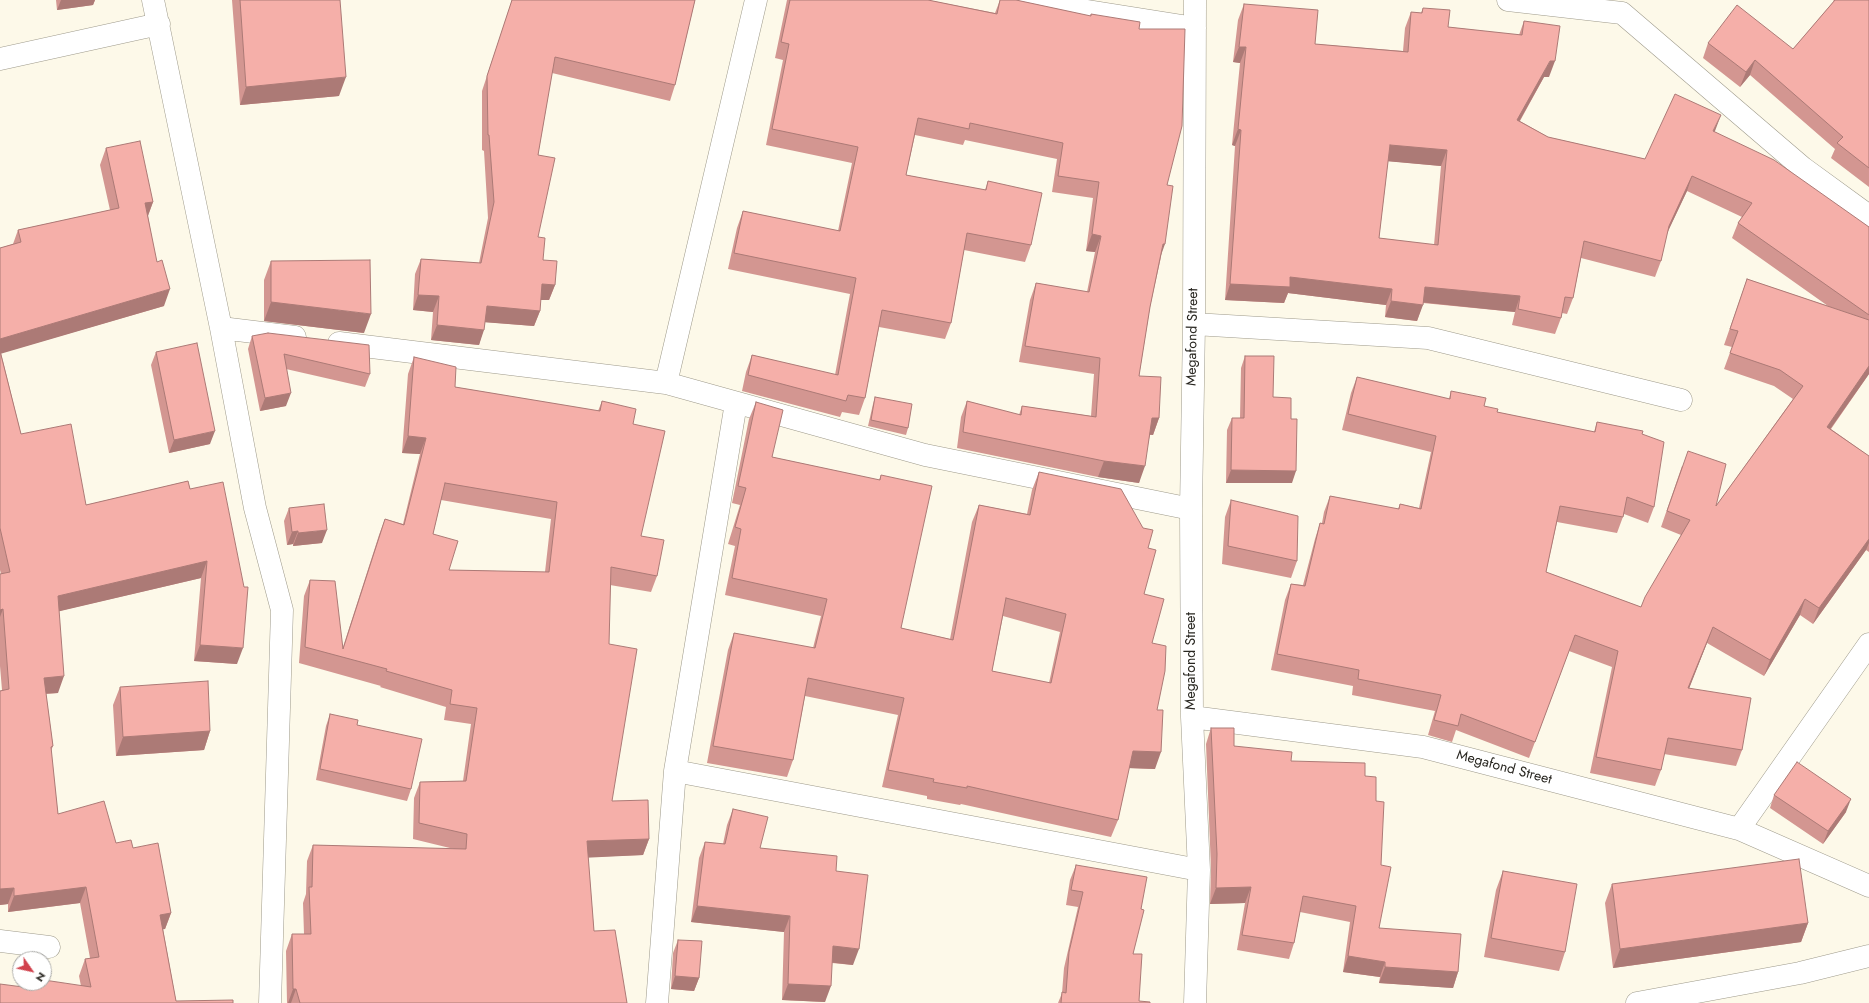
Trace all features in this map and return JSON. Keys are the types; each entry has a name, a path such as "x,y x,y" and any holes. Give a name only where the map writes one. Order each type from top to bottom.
{"street":[{"path":"153,0 221,328 254,508 282,610 270,1003"},
{"path":"666,383 756,0"},
{"path":"1017,0 1196,28"},
{"name":"Megafond Street","path":"1195,0 1194,324 1191,509 1192,717 1424,747 1739,829 1869,886"},
{"path":"1508,0 1622,13 1803,168 1869,216"},
{"path":"0,59 159,24"},
{"path":"1194,324 1428,338 1681,400"},
{"path":"221,328 666,383 925,455 1191,509"},
{"path":"657,1003 675,771 736,403"},
{"path":"1739,829 1869,644"},
{"path":"1192,717 1198,870 1196,1003"},
{"path":"675,771 1198,870"},
{"path":"0,941 49,947"},
{"path":"1637,1003 1800,973 1869,956"}],"building":[{"path":"240,0 340,0 346,77 246,87"},
{"path":"512,0 695,0 675,85 555,57 538,155 555,158 538,237 545,238 543,260 557,261 555,285 542,284 540,311 487,306 484,330 437,325 439,296 418,295 421,259 481,263 494,202 488,135 487,76"},
{"path":"790,0 928,0 997,14 1000,0 1016,0 1091,16 1091,14 1140,22 1139,29 1185,29 1182,126 1167,185 1173,186 1165,244 1163,244 1150,307 1139,376 1161,377 1159,418 1152,418 1145,466 1104,461 963,432 967,401 1021,415 1022,406 1096,417 1100,358 1025,346 1036,283 1089,292 1101,236 1092,234 1099,182 1058,176 1063,143 970,123 969,129 918,118 906,175 986,190 988,181 1042,193 1031,245 967,233 951,323 882,310 865,398 848,395 846,401 748,375 752,355 838,375 856,278 734,253 743,211 840,231 858,147 772,129 789,44 781,42"},
{"path":"1835,0 1869,0 1869,168 1837,143 1843,137 1755,60 1746,72 1708,43 1737,5 1793,49"},
{"path":"1244,4 1318,10 1315,44 1408,52 1411,12 1422,13 1423,8 1450,10 1448,27 1522,35 1524,21 1560,26 1555,61 1550,61 1517,120 1548,137 1645,159 1675,94 1721,115 1713,131 1774,160 1869,227 1869,315 1738,223 1752,203 1692,176 1669,226 1661,261 1584,241 1573,298 1565,297 1561,318 1518,309 1520,296 1425,287 1423,305 1391,301 1392,289 1290,277 1290,287 1230,284 1241,130 1238,129 1246,47 1239,47","holes":["1390,145 1447,150 1438,245 1379,238"]},
{"path":"140,141 153,202 145,203 157,262 162,260 170,289 0,339 0,248 21,242 18,230 119,208 106,148"},
{"path":"370,260 371,314 271,302 271,261"},
{"path":"1747,279 1869,320 1869,366 1827,427 1869,456 1869,539 1819,608 1805,599 1770,660 1713,627 1688,688 1751,698 1742,750 1668,738 1661,770 1596,757 1618,651 1575,635 1535,742 1461,714 1458,726 1434,720 1441,695 1358,679 1359,670 1277,654 1291,584 1305,586 1320,523 1324,524 1330,496 1399,509 1400,504 1421,509 1436,436 1348,414 1357,377 1450,399 1451,391 1486,398 1484,406 1498,409 1497,412 1595,432 1597,422 1643,431 1642,434 1664,442 1654,507 1627,497 1623,517 1560,506 1546,572 1641,607 1645,597 1690,520 1667,511 1688,451 1726,464 1716,506 1803,386 1780,370 1730,353 1738,331 1730,329"},
{"path":"268,333 369,345 370,374 284,354 291,393 265,398 252,336"},
{"path":"197,343 215,431 174,440 156,352"},
{"path":"0,351 21,434 71,424 86,505 188,481 190,489 223,482 244,587 248,587 243,648 200,645 207,561 58,596 64,676 44,678 53,746 51,747 58,814 104,801 116,843 131,840 133,848 158,843 171,913 160,915 176,1001 233,1000 233,1003 0,1003 0,984 12,986 12,991 52,991 52,981 91,987 85,959 99,957 86,887 14,896 14,888 0,889 0,691 9,689 3,609 0,610 0,574 10,572 0,528"},
{"path":"1245,356 1274,356 1273,397 1291,398 1291,419 1297,419 1296,471 1231,470 1232,418 1244,418"},
{"path":"414,357 456,367 455,387 600,411 602,401 636,409 633,424 665,431 641,536 664,540 657,576 611,567 609,644 637,649 612,801 648,800 649,839 587,841 594,931 615,930 627,1003 300,1003 296,989 293,989 292,934 311,934 309,887 312,887 313,845 466,849 467,834 419,823 420,782 466,781 477,708 450,704 452,690 386,671 387,669 305,647 310,580 335,581 343,649 385,519 404,525 426,438 408,436","holes":["445,483 557,502 549,572 449,570 458,541 433,534"]},
{"path":"875,397 912,404 908,428 871,420"},
{"path":"756,402 783,410 772,457 880,480 881,475 932,486 901,628 953,640 979,505 1030,515 1039,472 1121,489 1143,528 1153,530 1148,548 1156,550 1144,594 1164,599 1152,643 1166,646 1165,671 1157,710 1163,710 1161,752 1133,751 1118,820 967,786 967,788 933,782 934,779 888,770 904,698 808,678 793,760 713,746 734,633 815,648 827,599 732,578 741,529 735,527 746,488 738,486","holes":["1006,598 1066,614 1051,683 992,671"]},
{"path":"1231,500 1298,516 1297,561 1228,546"},
{"path":"324,504 327,530 298,533 298,531 292,532 289,508"},
{"path":"208,681 210,731 123,737 120,687"},
{"path":"330,714 358,720 357,725 422,739 411,789 320,769"},
{"path":"1211,728 1234,728 1234,746 1292,752 1291,761 1365,763 1365,776 1376,777 1376,801 1384,802 1381,865 1391,867 1379,928 1461,934 1458,972 1385,967 1385,962 1348,956 1356,906 1303,896 1294,943 1242,935 1251,887 1216,888 1217,854"},
{"path":"1797,762 1851,799 1828,831 1774,795"},
{"path":"733,809 768,817 760,848 837,856 836,871 868,875 859,949 833,946 831,986 788,984 790,916 697,906 705,842 725,844"},
{"path":"1799,859 1808,923 1620,949 1612,884"},
{"path":"1076,865 1147,877 1141,909 1144,910 1133,954 1142,954 1139,1001 1150,1003 1061,1003 1062,992 1066,993 1069,952 1083,892 1071,890"},
{"path":"1503,871 1577,884 1565,952 1491,938"},
{"path":"678,940 702,941 699,978 675,976"}]}
